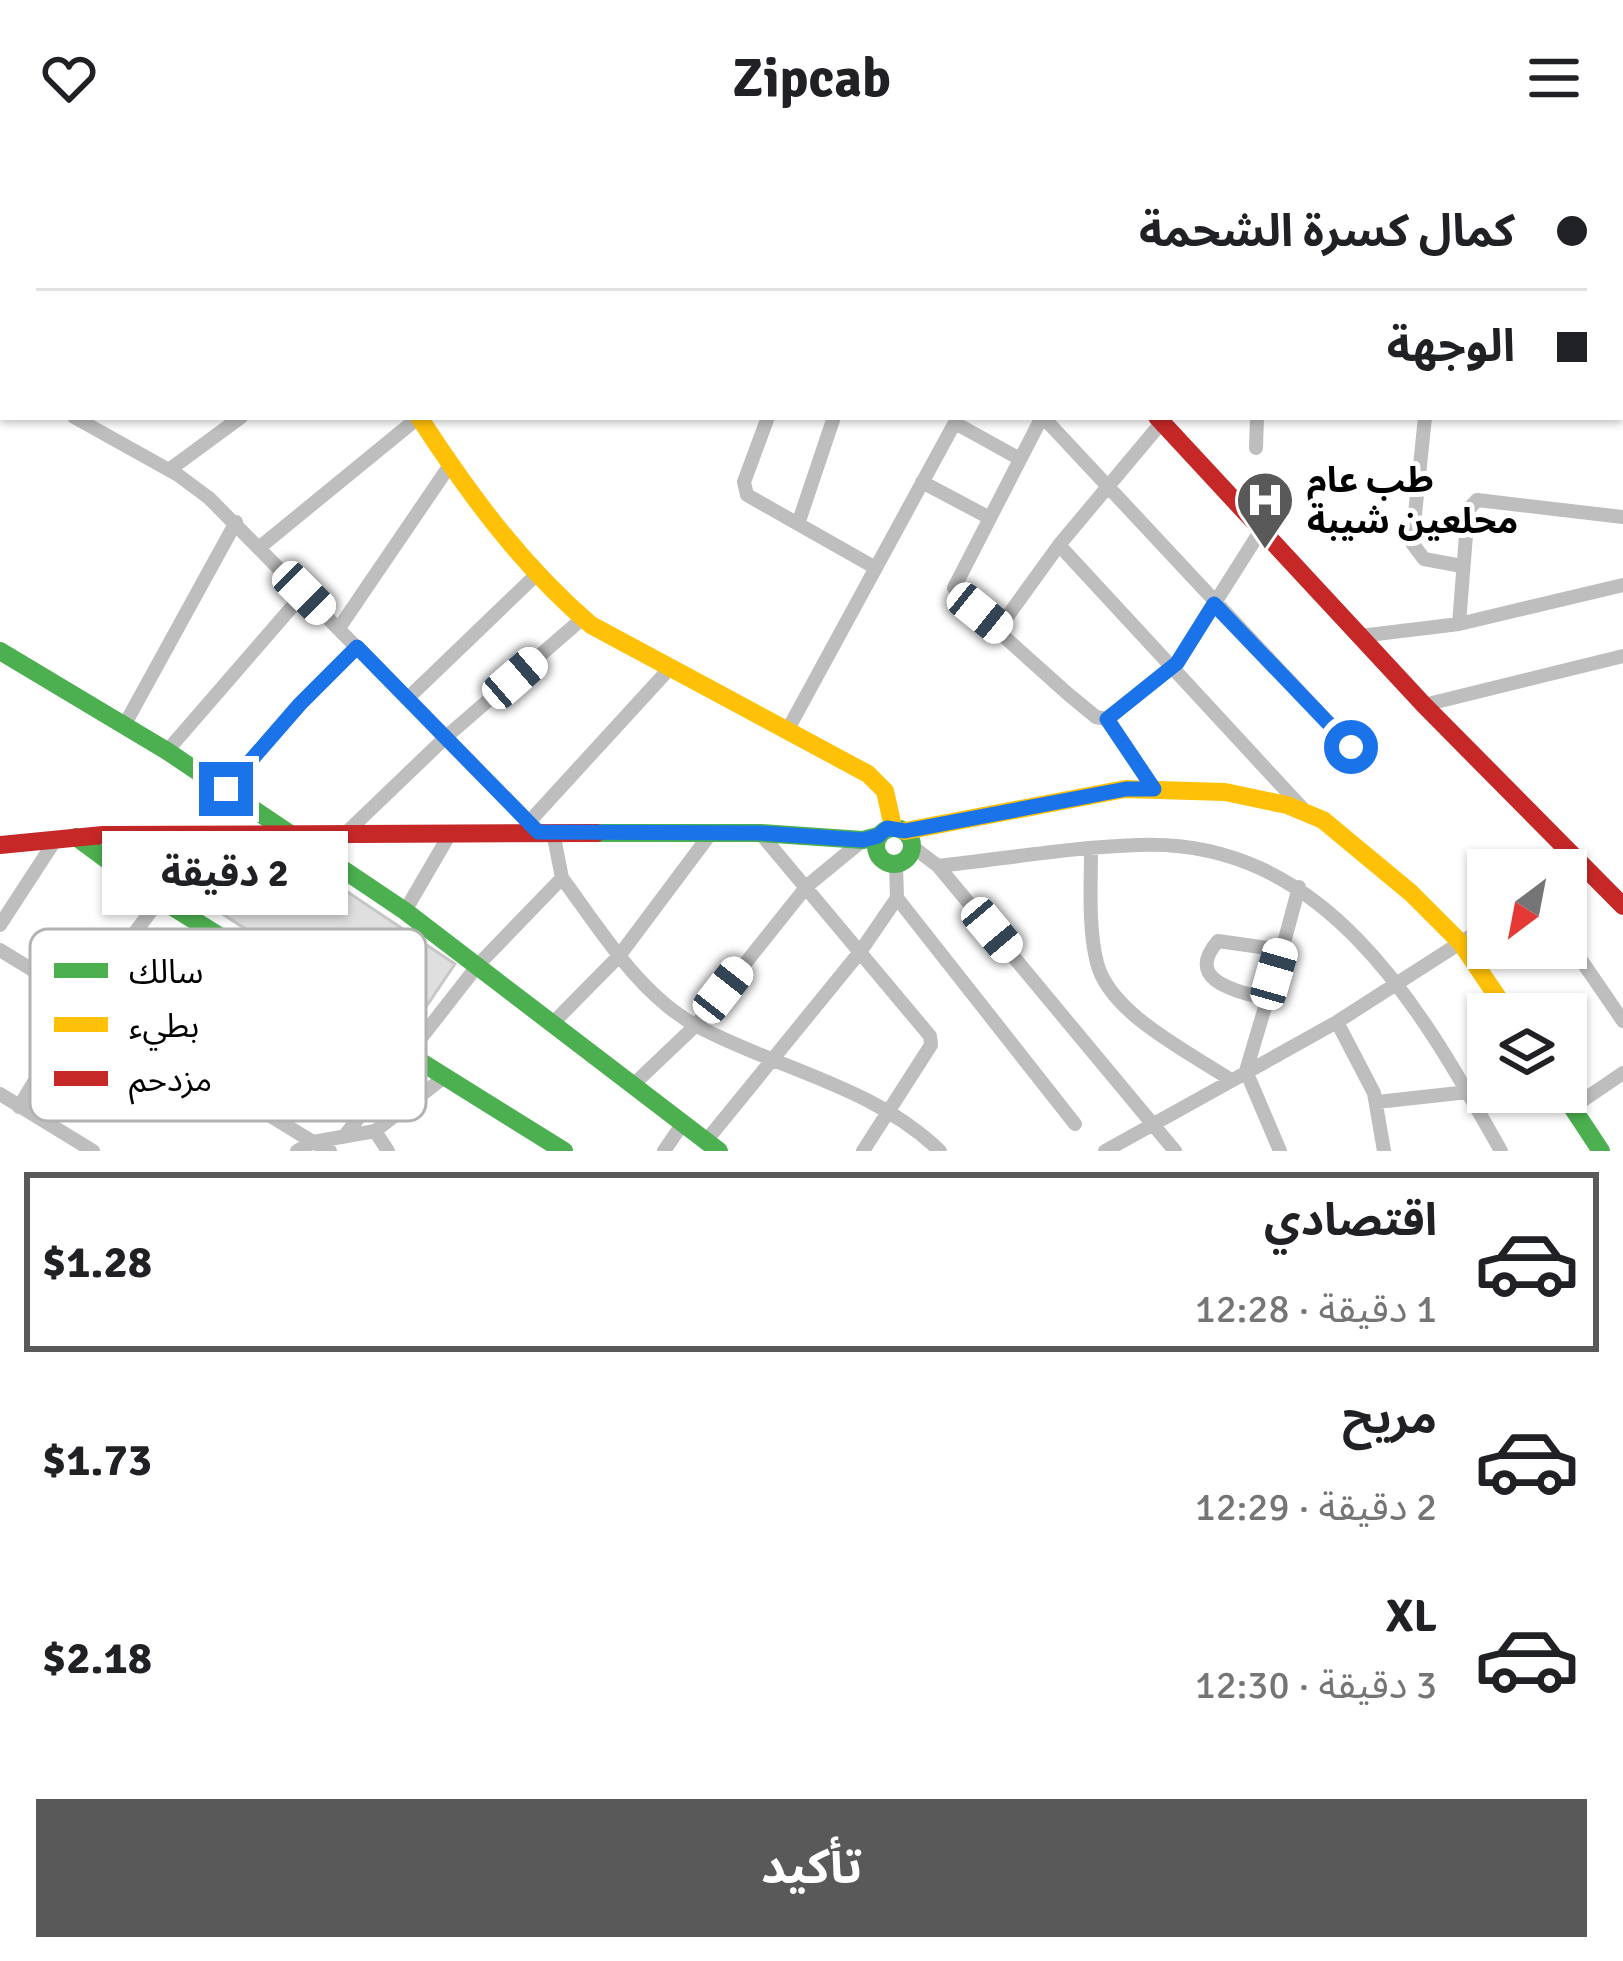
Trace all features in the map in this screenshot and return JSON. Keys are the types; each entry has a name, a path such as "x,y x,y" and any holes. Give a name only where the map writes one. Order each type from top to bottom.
{"street":[{"path":"84,420 169,470 236,522 540,828 562,878 619,956 673,1010 770,1060 888,1108 940,1151"},
{"path":"169,470 237,420"},
{"path":"260,548 415,420"},
{"path":"421,420 449,465 537,574 583,618 877,781 891,805 890,836 877,853 885,862 896,864 907,859 890,836"},
{"path":"766,420 744,482 748,495 874,568"},
{"path":"798,524 833,420"},
{"path":"787,731 957,420 1020,459"},
{"path":"1041,420 954,588 1068,694 1096,717 1107,719 1154,789"},
{"path":"1046,420 1369,766"},
{"path":"999,628 1158,420"},
{"path":"1160,420 1555,849"},
{"path":"1256,448 1257,420"},
{"path":"1425,420 1412,543 1424,559 1462,566"},
{"path":"339,628 449,465"},
{"path":"922,482 988,517"},
{"path":"1459,624 1468,510 1477,500 1623,518"},
{"path":"124,724 236,522"},
{"path":"1107,719 1172,667 1261,530"},
{"path":"1059,545 1306,812"},
{"path":"408,698 537,574"},
{"path":"1360,636 1459,624 1623,585"},
{"path":"167,751 304,593"},
{"path":"347,832 446,737 583,618"},
{"path":"226,789 357,647"},
{"path":"0,651 167,751 404,911 713,1146 770,1060 860,952 897,898 896,864"},
{"path":"1424,705 1623,656"},
{"path":"540,828 671,667"},
{"path":"0,845 66,838 540,828 890,836 1126,789 1226,792 1323,820 1411,893 1461,943 1495,993"},
{"path":"404,911 452,832"},
{"path":"554,1022 619,956 711,832"},
{"path":"760,833 930,1036 931,1045 862,1151"},
{"path":"890,836 938,866 1175,1151"},
{"path":"634,1084 695,1025 807,886 890,836"},
{"path":"66,838 209,929"},
{"path":"0,926 66,838"},
{"path":"938,866 1141,844 1217,853 1246,862 1299,887 1343,925 1397,982 1467,1090"},
{"path":"1091,850 1098,968 1114,995 1138,1019 1231,1080"},
{"path":"426,1029 478,965 562,878"},
{"path":"1587,878 1623,906"},
{"path":"1280,1151 1246,1071 1299,887"},
{"path":"137,929 160,898"},
{"path":"897,898 1075,1124"},
{"path":"1106,1151 1336,1022 1467,939"},
{"path":"1267,998 1214,980 1206,960 1218,940 1282,950"},
{"path":"0,950 30,969"},
{"path":"1587,969 1623,1021"},
{"path":"1336,1022 1377,1102 1384,1151 1396,1151"},
{"path":"426,1067 564,1151"},
{"path":"1587,1090 1623,1072"},
{"path":"426,1091 443,1078"},
{"path":"19,1107 30,1089"},
{"path":"1377,1102 1467,1092"},
{"path":"0,1094 30,1114"},
{"path":"1480,1113 1501,1151"},
{"path":"1576,1113 1601,1151"},
{"path":"43,1121 93,1151"},
{"path":"278,1121 330,1151"},
{"path":"346,1134 356,1121"},
{"path":"297,1151 313,1142 375,1131 388,1121"},
{"path":"664,1151 683,1123"},
{"path":"375,1131 388,1151"}],"building":[{"path":"279,846 403,929 246,929 139,859"},
{"path":"426,945 455,964 426,1007"}],"traffic: fast":[{"path":"0,651 167,751 405,911 719,1151"},
{"path":"894,828 907,833 912,846 907,859 894,864 881,859 876,846 881,833 894,828"},
{"path":"597,833 760,833 863,840 878,836"},
{"path":"76,837 208,929"},
{"path":"426,1065 564,1151"},
{"path":"1576,1113 1601,1151"}],"traffic: slow":[{"path":"421,420 497,527 591,625 868,774 885,791 893,827"},
{"path":"905,831 1125,789 1225,792 1287,805 1323,820 1411,893 1461,943 1495,993"}],"traffic: jam":[{"path":"1160,420 1424,705 1623,906"},
{"path":"0,845 103,835 597,833"}],"place":[{"name":"طب عام محلعين شيبة","path":"1265,551"}],"route":[{"path":"226,789 357,647 538,832 760,833 863,840 887,828 905,831 1126,789 1154,789 1107,719 1177,663 1214,604 1351,747"}]}
